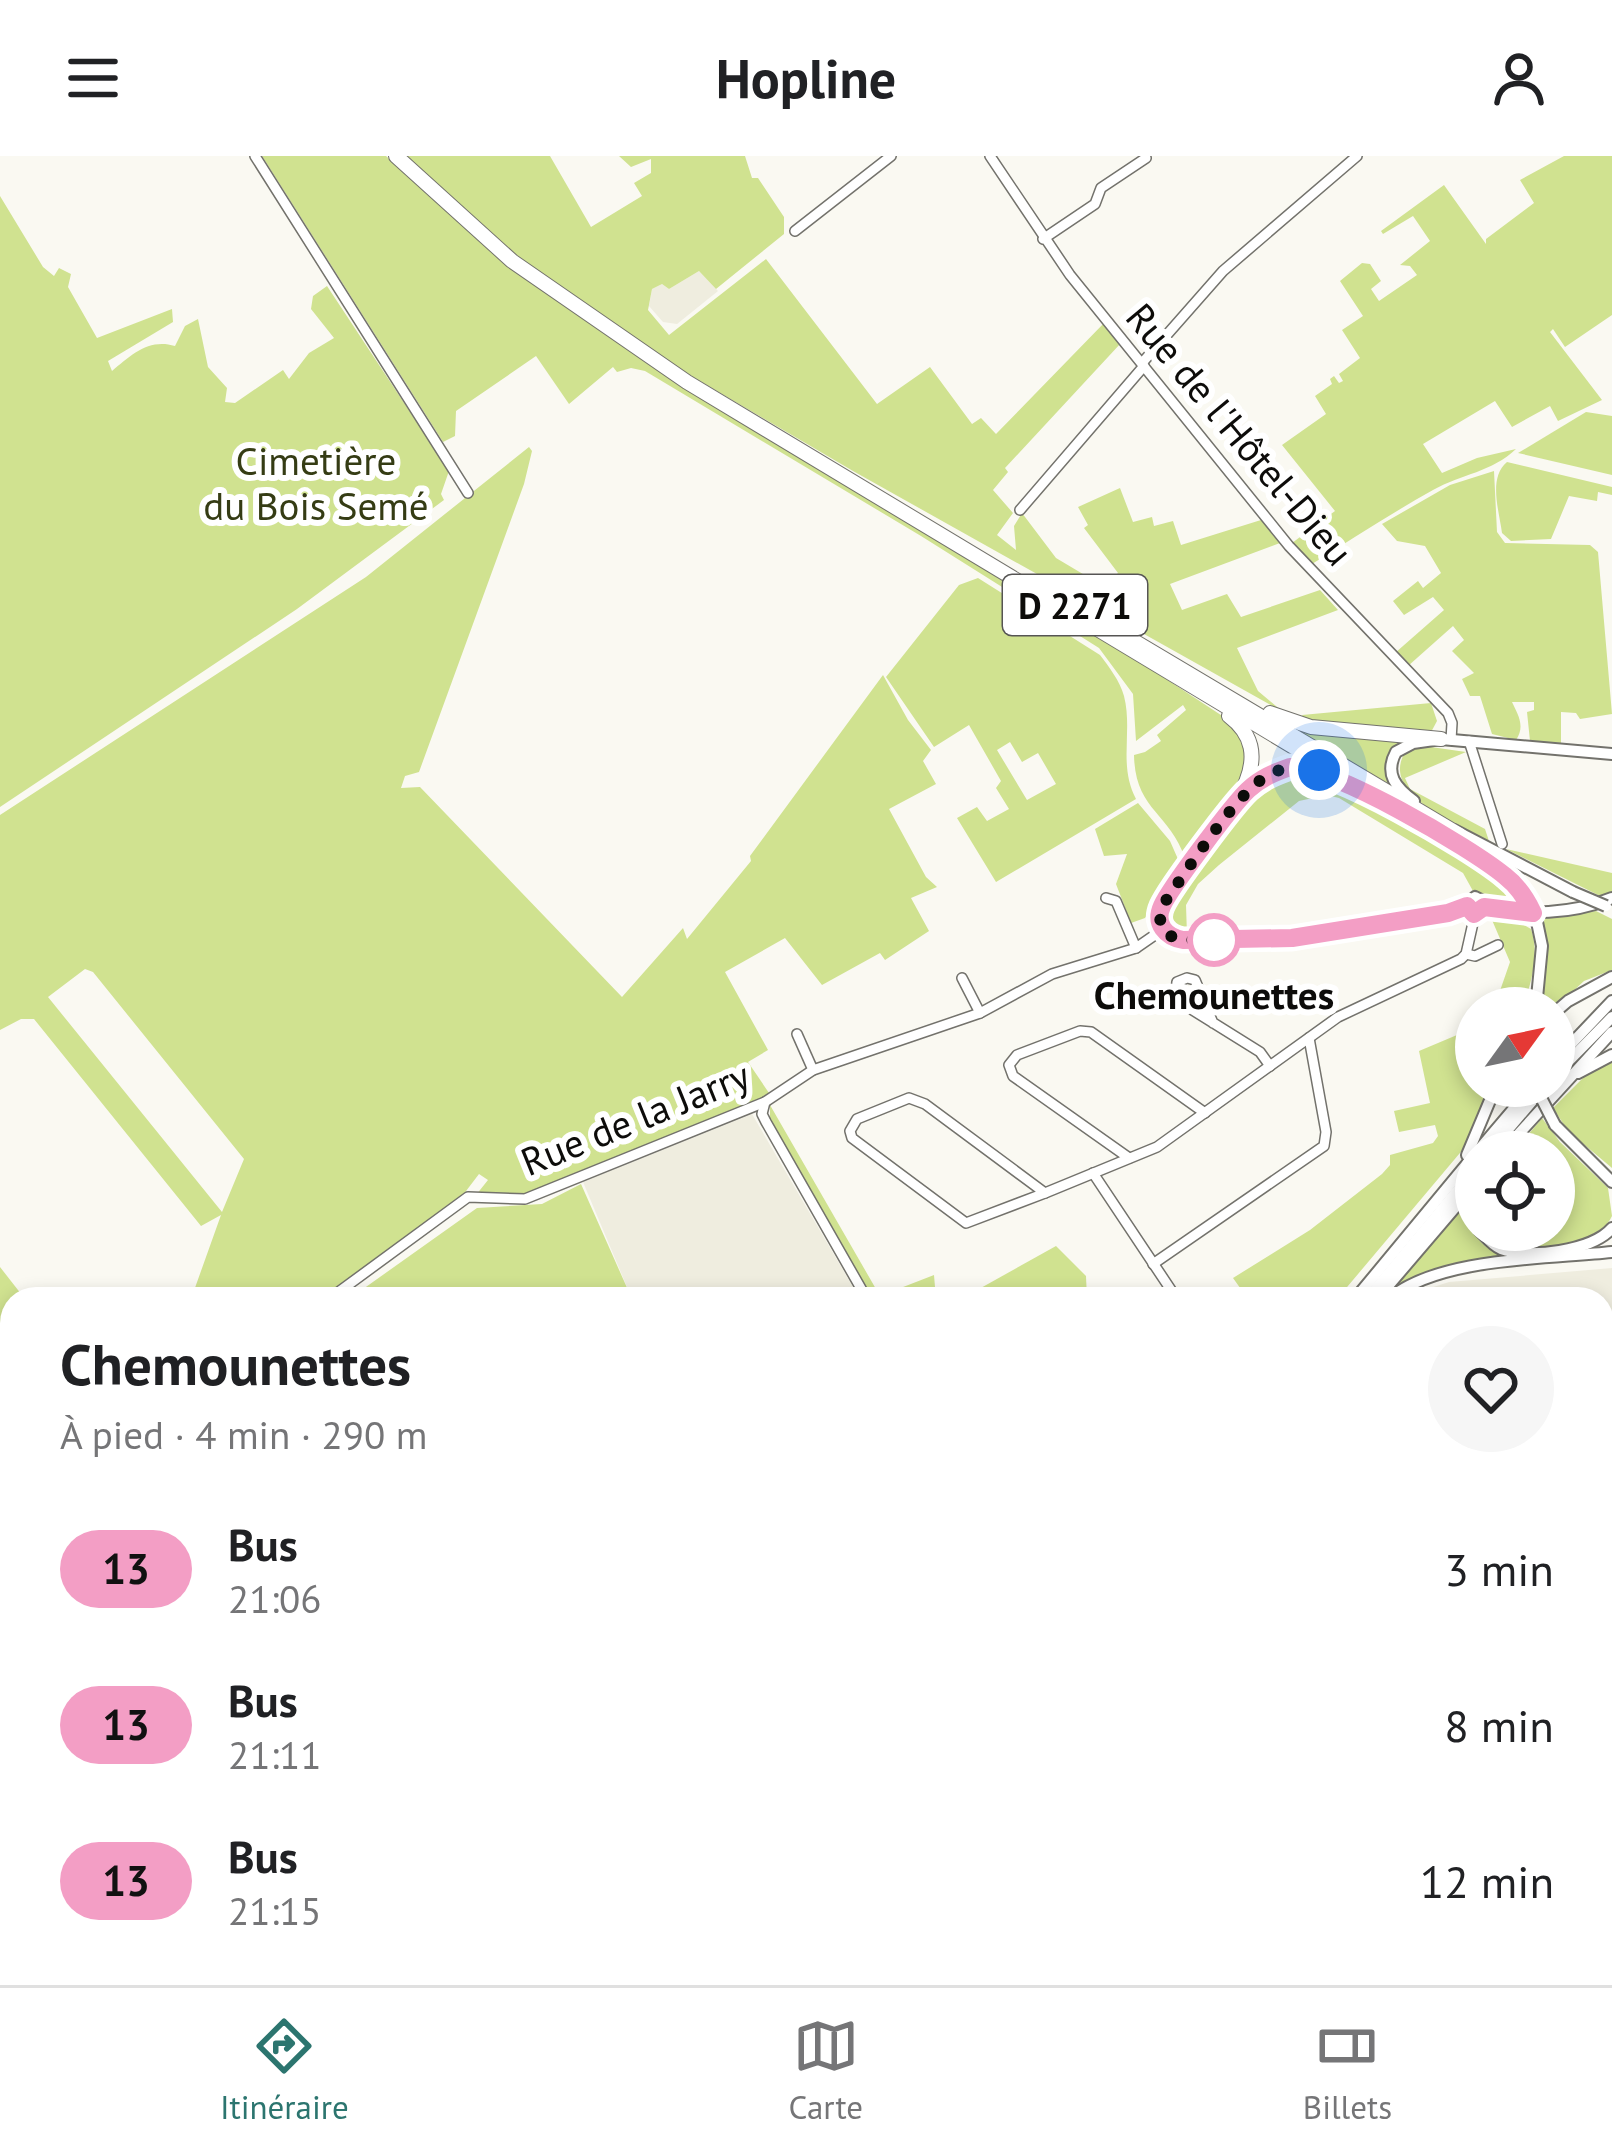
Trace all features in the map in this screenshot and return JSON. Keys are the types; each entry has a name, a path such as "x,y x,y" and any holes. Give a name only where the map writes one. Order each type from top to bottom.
{"highway":[{"name":"D 2271","path":"396,156 512,260 687,382 1390,806"},
{"name":"D 2271","path":"687,382 1460,835"},
{"path":"1181,668 1280,718 1311,727 1446,739"},
{"path":"1185,867 1244,788 1254,755 1250,738 1238,723 1187,684"}],"main road":[{"path":"1460,835 1406,796 1391,776 1391,761 1402,747 1446,739 1612,754"},
{"path":"1162,930 1162,906 1245,793 1267,775 1290,767 1319,770 1390,806"},
{"name":"D 2271","path":"1390,806 1487,863 1518,888 1537,922 1541,962 1536,987"},
{"name":"D 2271","path":"1460,835 1610,906"},
{"path":"1185,867 1158,905 1157,923 1183,940 1292,938 1475,909 1540,913 1610,906"},
{"path":"1575,997 1612,977"},
{"path":"1575,1040 1612,1001"},
{"path":"1575,1055 1612,1017"},
{"path":"1575,1067 1612,1032"},
{"path":"1575,1073 1612,1055"},
{"path":"1434,1202 1472,1148 1488,1107"},
{"path":"1494,1131 1516,1107"},
{"path":"1510,1131 1533,1107"},
{"path":"1546,1107 1555,1124 1610,1176"},
{"path":"1365,1287 1455,1177"},
{"path":"1377,1287 1455,1193"},
{"path":"1387,1287 1455,1208"},
{"path":"1575,1247 1586,1246 1612,1228"},
{"path":"1405,1287 1436,1274 1612,1252"}],"street":[{"path":"255,156 468,493"},
{"path":"795,231 891,156"},
{"name":"Rue de l'Hôtel-Dieu","path":"990,156 1043,239 1299,557 1448,713 1452,723 1446,739"},
{"path":"1020,510 1223,271 1357,156"},
{"path":"1043,239 1095,204 1101,188 1146,158"},
{"path":"1469,741 1502,844"},
{"path":"1106,898 1116,902 1136,948"},
{"path":"1466,954 1475,909"},
{"name":"Rue de la Jarry","path":"345,1287 469,1197 525,1198 765,1102 813,1070 980,1013 1052,974 1136,948 1162,930"},
{"path":"1045,1193 914,1099 852,1124 857,1145 966,1223 1045,1193 1157,1147 1338,1017 1466,954 1475,956 1498,945"},
{"path":"962,978 980,1013"},
{"path":"1214,1023 1195,980 1177,982 1175,999 1260,1052 1270,1066"},
{"path":"1130,1158 1013,1076 1010,1065 1017,1054 1080,1031 1091,1032 1205,1113"},
{"path":"796,1034 813,1070"},
{"path":"1153,1264 1324,1146 1327,1132 1309,1038"},
{"path":"765,1102 766,1122 860,1287"},
{"path":"1093,1173 1169,1287"}],"shaded area":[{"path":"699,271 718,291 677,324 663,322 649,306 652,289 662,284 669,289"},
{"path":"752,1114 853,1287 627,1287 583,1182"},
{"path":"1612,1268 1612,1287 1434,1287"}],"green space":[{"path":"262,156 386,156 525,278 654,368 1122,650 1230,721 1247,744 1242,782 1191,856 1185,858 1146,800 1134,755 1161,741 1157,735 1186,710 1183,705 1136,741 1133,694 1099,648 645,371 617,372 613,367 569,404 536,356 456,411 455,436 443,442"},
{"path":"404,156 550,156 591,227 642,196 634,183 651,173 651,159 631,167 619,156 745,156 752,178 758,178 784,217 784,234 716,289 699,271 669,289 662,284 652,289 648,310 669,335 766,259 877,404 930,367 972,424 981,418 996,434 1105,322 1121,343 1005,468 1008,472 993,490 1013,513 997,535 1016,550 1014,526 1022,513 1056,558 1130,602 1118,573 1084,528 1088,525 1078,507 1120,488 1133,522 1152,517 1154,526 1173,521 1181,545 1261,520 1280,543 1170,584 1182,610 1227,594 1241,617 1320,590 1338,610 1237,648 1258,691 1283,712 642,347 495,240"},
{"path":"1564,156 1612,156 1612,315 1565,347 1553,329 1550,332 1602,400 1558,421 1550,406 1512,427 1495,401 1423,444 1442,473 1516,449 1497,463 1433,490 1312,564 1292,543 1335,511 1282,445 1326,414 1315,396 1332,384 1334,376 1339,383 1343,381 1339,374 1360,358 1342,330 1363,316 1340,281 1362,263 1370,264 1381,281 1371,289 1379,301 1417,275 1410,266 1400,265 1430,241 1413,216 1381,231 1444,185 1486,244 1486,239 1534,203 1520,180"},
{"name":"Cimetière du Bois Semé","path":"0,196 43,267 54,276 59,268 71,274 68,287 97,338 172,309 173,322 108,361 112,371 149,346 175,346 185,326 198,319 208,367 227,388 225,402 235,403 283,370 289,379 309,353 334,338 311,309 313,296 327,286 449,471 441,494 444,500 297,609 0,807"},
{"path":"1586,412 1612,416 1612,475 1518,453"},
{"path":"529,447 524,484 419,772 405,776 401,788 420,787 622,997 683,928 687,939 751,861 750,856 883,675 931,750 923,761 936,784 889,809 926,877 937,887 911,898 929,931 885,960 880,953 822,985 785,938 725,972 768,1050 748,1062 769,1093 762,1101 525,1196 476,1195 488,1180 479,1174 463,1195 339,1287 195,1287 221,1215 201,1226 34,1019 21,1019 0,1030 0,815 366,577","holes":["85,969 93,972 244,1159 222,1212 48,997"]},
{"path":"1507,462 1612,487 1612,495 1598,492 1597,501 1569,496 1551,539 1511,541 1502,533 1496,495 1498,477"},
{"path":"1494,471 1497,532 1505,543 1590,545 1598,552 1612,714 1580,719 1576,713 1561,712 1561,743 1530,741 1527,712 1534,710 1534,702 1512,702 1520,725 1516,740 1492,734 1480,696 1470,696 1462,679 1474,673 1452,651 1464,640 1453,626 1408,666 1395,653 1444,610 1433,597 1404,615 1393,601 1418,581 1423,588 1441,573 1425,546 1397,541 1382,524 1450,485"},
{"path":"978,578 1100,655 1120,685 1126,709 1128,774 1136,799 996,882 957,818 977,807 987,821 1009,809 996,788 1001,781 969,725 934,747 886,677 959,585","holes":["1010,742 1022,762 1038,753 1056,784 1027,800 997,750"]},
{"path":"1431,703 1437,721 1430,734 1305,720 1302,715"},
{"path":"1280,721 1415,739 1396,748 1393,786"},
{"path":"1424,746 1466,752 1405,778 1410,789 1485,829 1489,841 1426,806 1412,794 1403,781 1400,767 1406,751"},
{"path":"1288,771 1323,775 1491,872 1516,896 1523,910 1473,891 1463,873 1327,795 1299,801 1219,865 1198,884 1186,905 1187,935 1175,927 1173,902 1191,871 1249,793"},
{"path":"1138,803 1170,841 1181,866 1145,918 1131,923 1116,884 1127,854 1104,856 1095,829"},
{"path":"1506,849 1612,873 1612,893 1602,897"},
{"path":"1596,911 1612,919 1612,970 1575,989 1542,987 1547,948 1542,919"},
{"path":"1492,920 1515,920 1531,929 1535,959 1529,987 1501,987 1510,962"},
{"path":"1455,1036 1455,1107 1484,1107 1474,1131 1455,1131 1455,1159 1347,1287 1239,1287 1233,1278 1310,1230 1382,1174 1390,1165 1390,1155 1433,1143 1438,1136 1435,1125 1399,1132 1394,1111 1430,1103 1419,1051"},
{"path":"1612,1061 1612,1168 1575,1137 1575,1131 1568,1131 1553,1108 1575,1107 1575,1086 1595,1066"},
{"path":"770,1105 875,1287 864,1287 770,1121"},
{"path":"1542,1118 1552,1131 1531,1131"},
{"path":"1575,1156 1608,1188 1612,1216 1605,1226 1575,1242"},
{"path":"581,1184 627,1287 366,1287 477,1208 542,1204"},
{"path":"1455,1212 1455,1251 1494,1251 1509,1258 1437,1268 1395,1287"},
{"path":"1056,1246 1086,1276 1086,1287 983,1287"},
{"path":"0,1267 16,1287 0,1287"},
{"path":"934,1275 935,1287 903,1287"}],"bus line":[{"name":"13","path":"1290,767 1319,770 1487,863 1518,888 1533,913 1484,907 1474,914 1467,906 1292,938 1183,940 1162,930 1160,914 1245,793 1267,775 1290,767"}],"place":[{"name":"Chemounettes","path":"1214,940"}],"route":[{"path":"1214,940 1167,935 1160,922 1162,906 1245,793 1267,775 1290,767 1319,770"}]}
